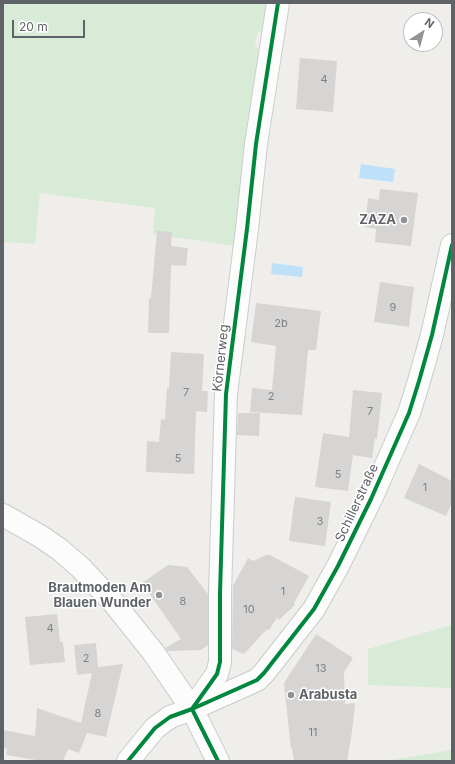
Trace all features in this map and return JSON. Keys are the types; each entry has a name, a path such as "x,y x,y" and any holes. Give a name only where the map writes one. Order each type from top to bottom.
{"street":[{"name":"Körnerweg","path":"192,709 216,674 220,662 220,593 226,394 256,144 278,3"},
{"name":"Schillerstraße","path":"129,760 155,728 170,717 250,684 260,677 314,609 372,499 409,413 420,381 432,335 452,245"},
{"path":"3,515 40,536 80,567 96,582 153,652 192,709 218,761"}],"green space":[{"path":"3,3 270,3 267,28 257,34 255,45 264,57 236,246 153,234 155,208 40,193 35,244 3,242"},
{"path":"452,625 452,688 368,685 368,649"},
{"path":"452,750 452,761 386,761"}],"water":[{"path":"361,164 395,169 393,182 359,178"},
{"path":"272,263 303,267 302,277 271,274"}],"building":[{"path":"300,58 337,61 333,112 296,109"},
{"path":"380,189 418,193 411,246 375,242 376,229 365,227 368,198 379,200"},
{"path":"157,231 172,232 171,246 188,248 186,266 171,265 169,333 148,333 149,298 151,298"},
{"path":"380,282 414,287 409,327 374,322"},
{"path":"256,303 321,311 316,350 308,350 302,415 250,412 252,388 272,390 276,346 251,342"},
{"path":"171,352 204,354 202,391 208,391 207,412 196,411 194,474 146,472 147,441 159,442 161,419 165,420"},
{"path":"353,390 382,393 377,439 375,438 372,458 353,455 348,491 315,487 323,433 349,437"},
{"path":"238,413 260,413 259,436 237,435"},
{"path":"419,464 452,481 452,503 446,516 404,498"},
{"path":"295,497 331,502 325,546 289,541"},
{"path":"266,555 270,555 309,576 294,603 295,605 279,620 277,618 269,630 267,629 244,654 232,649 233,586 248,558 253,561"},
{"path":"168,565 187,567 208,594 208,645 201,650 167,651 165,648 181,639 142,583"},
{"path":"57,614 60,642 63,642 65,662 30,665 25,617"},
{"path":"316,634 353,658 344,672 345,704 355,703 347,761 294,761 292,748 291,749 284,683"},
{"path":"96,643 98,667 123,664 106,737 87,733 79,753 68,749 63,761 42,761 6,755 7,749 3,748 3,730 35,736 37,708 81,723 92,673 77,675 74,645"}],"cycle path":[{"path":"192,709 217,674 220,662 220,593 226,394 256,144 278,3"},
{"path":"128,761 155,728 170,717 192,709 257,680 314,609 338,566 371,499 409,413 432,335 452,245"},
{"path":"192,709 218,761"}],"place":[{"name":"ZAZA","path":"404,220"},
{"name":"Brautmoden Am Blauen Wunder","path":"159,595"},
{"name":"Arabusta","path":"291,695"}]}
